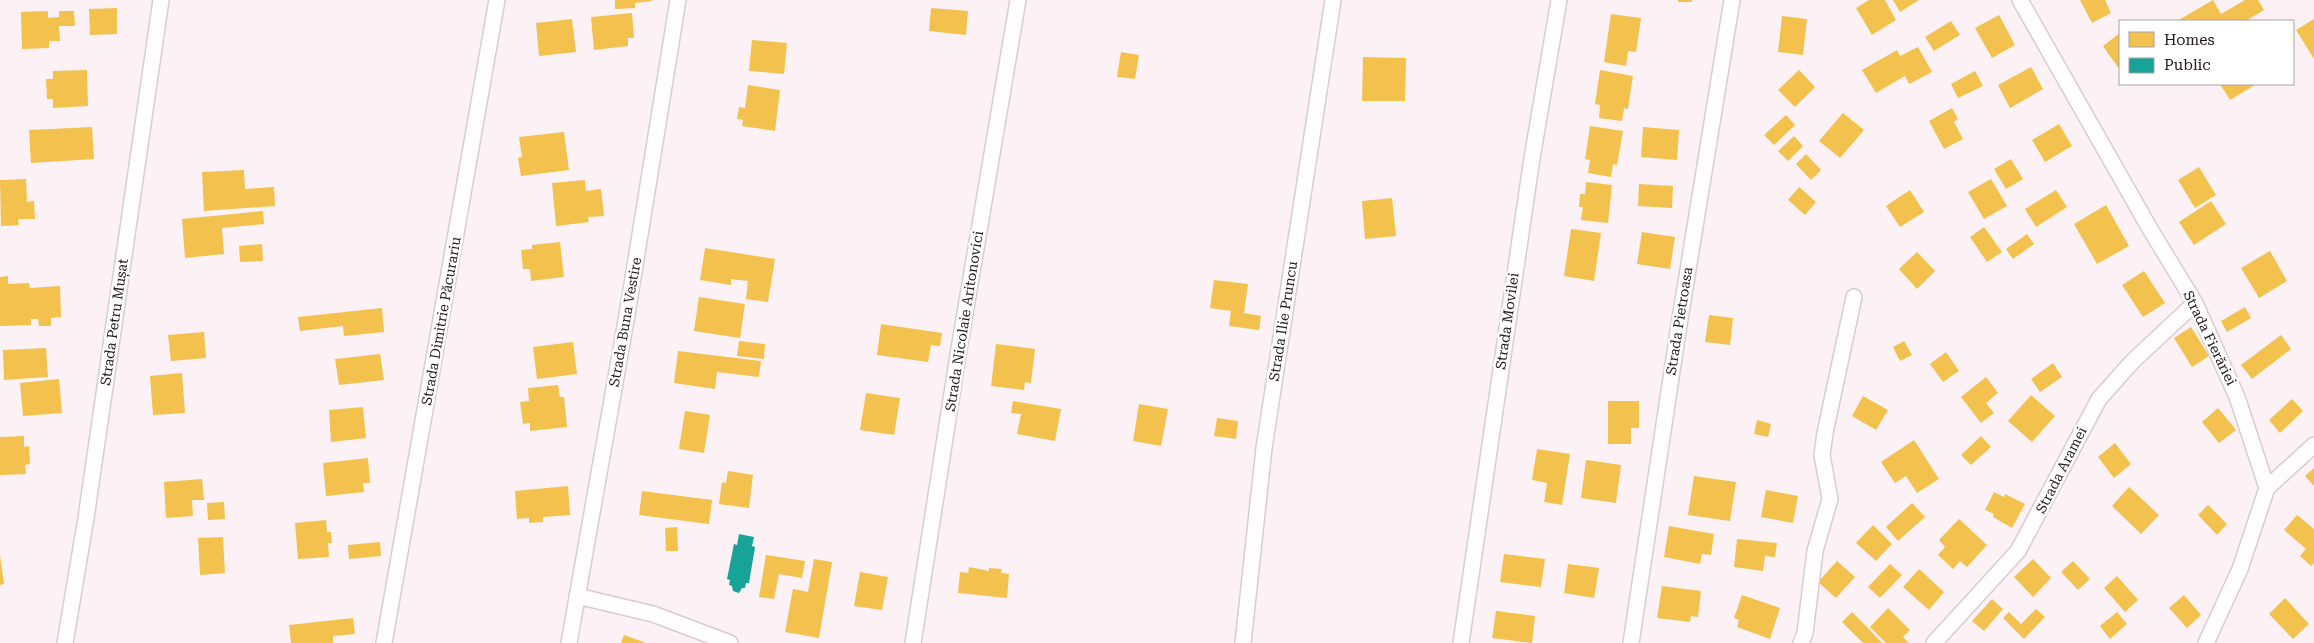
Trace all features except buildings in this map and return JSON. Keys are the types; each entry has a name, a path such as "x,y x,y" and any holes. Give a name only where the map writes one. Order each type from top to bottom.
{"street":[{"name":"Strada Petru Mușat","path":"65,643 86,518 160,0"},
{"name":"Strada Dimitrie Păcurariu","path":"384,643 497,0"},
{"name":"Strada Buna Vestire","path":"569,643 627,315 678,0"},
{"name":"Strada Nicolaie Aritonovici","path":"912,643 1018,0"},
{"name":"Strada Ilie Pruncu","path":"1243,643 1264,448 1333,0"},
{"name":"Strada Movilei","path":"1461,643 1529,178 1559,0"},
{"name":"Strada Pietroasa","path":"1631,643 1678,325 1732,0"},
{"name":"Strada Fierăriei","path":"2020,0 2150,230 2196,304 2237,396 2267,488"},
{"path":"1801,643 1805,633 1815,551 1830,499 1822,454 1825,433 1854,297"},
{"name":"Strada Aramei","path":"1934,643 2018,551 2099,399 2132,362 2196,304"},
{"path":"2206,643 2240,570 2267,488 2314,445"},
{"path":"577,596 653,614 730,643"}]}
